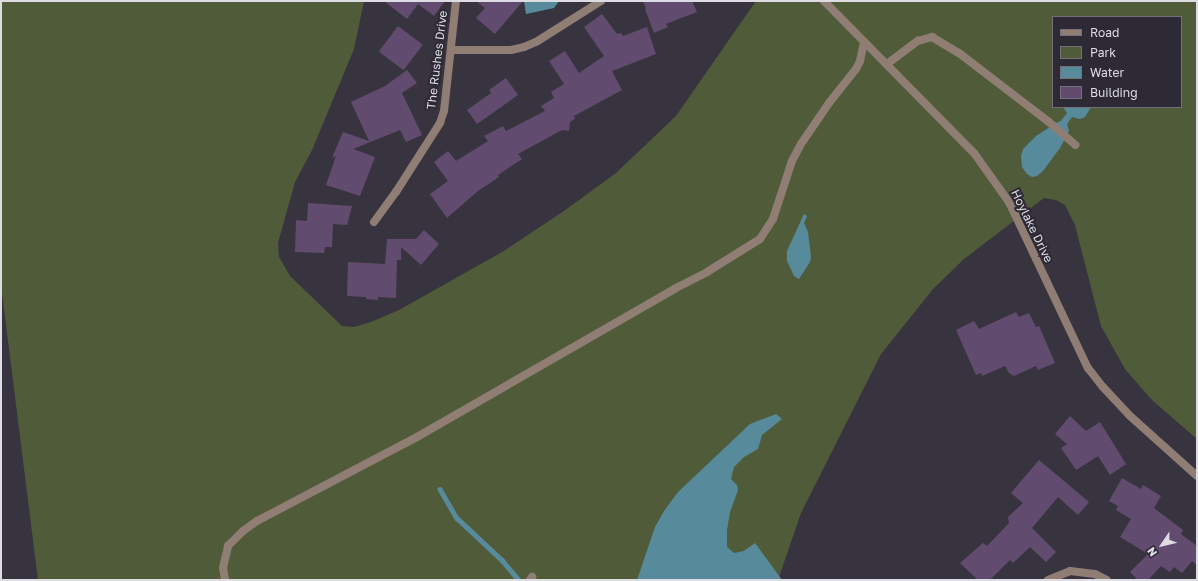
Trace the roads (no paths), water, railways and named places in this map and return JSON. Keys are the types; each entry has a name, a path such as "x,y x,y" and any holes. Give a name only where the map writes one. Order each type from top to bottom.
{"street":[{"name":"The Rushes Drive","path":"374,222 396,192 440,123 444,111 456,1"},
{"path":"451,50 511,50 524,47 536,42 601,1"},
{"name":"Hoylake Drive","path":"824,1 974,153 1009,202 1088,368 1129,415 1197,476"},
{"path":"887,64 918,41 932,37 959,53 1049,122 1075,145"},
{"path":"225,580 223,568 228,546 243,530 257,521 423,434 674,289 707,272 760,239 773,220 792,161 801,144 829,103 856,69 860,60 864,42"},
{"path":"1048,580 1070,571 1095,574 1107,580"}],"water":[{"path":"524,1 559,1 554,8 526,14"},
{"path":"1064,108 1090,108 1085,117 1080,119 1072,117 1067,124 1069,131 1060,148 1043,171 1037,176 1032,177 1027,174 1022,167 1021,156 1023,149 1036,136 1061,121 1067,113"},
{"path":"804,214 807,216 804,223 808,232 811,257 810,262 799,279 794,276 787,261 787,251"},
{"path":"776,414 782,419 762,435 758,449 744,457 734,467 731,479 737,485 738,490 730,512 727,530 727,547 734,553 744,551 755,543 782,580 637,580 655,527 664,511 678,492 750,424"}],"waterway":[{"path":"440,489 457,518 502,560 519,580"}]}
